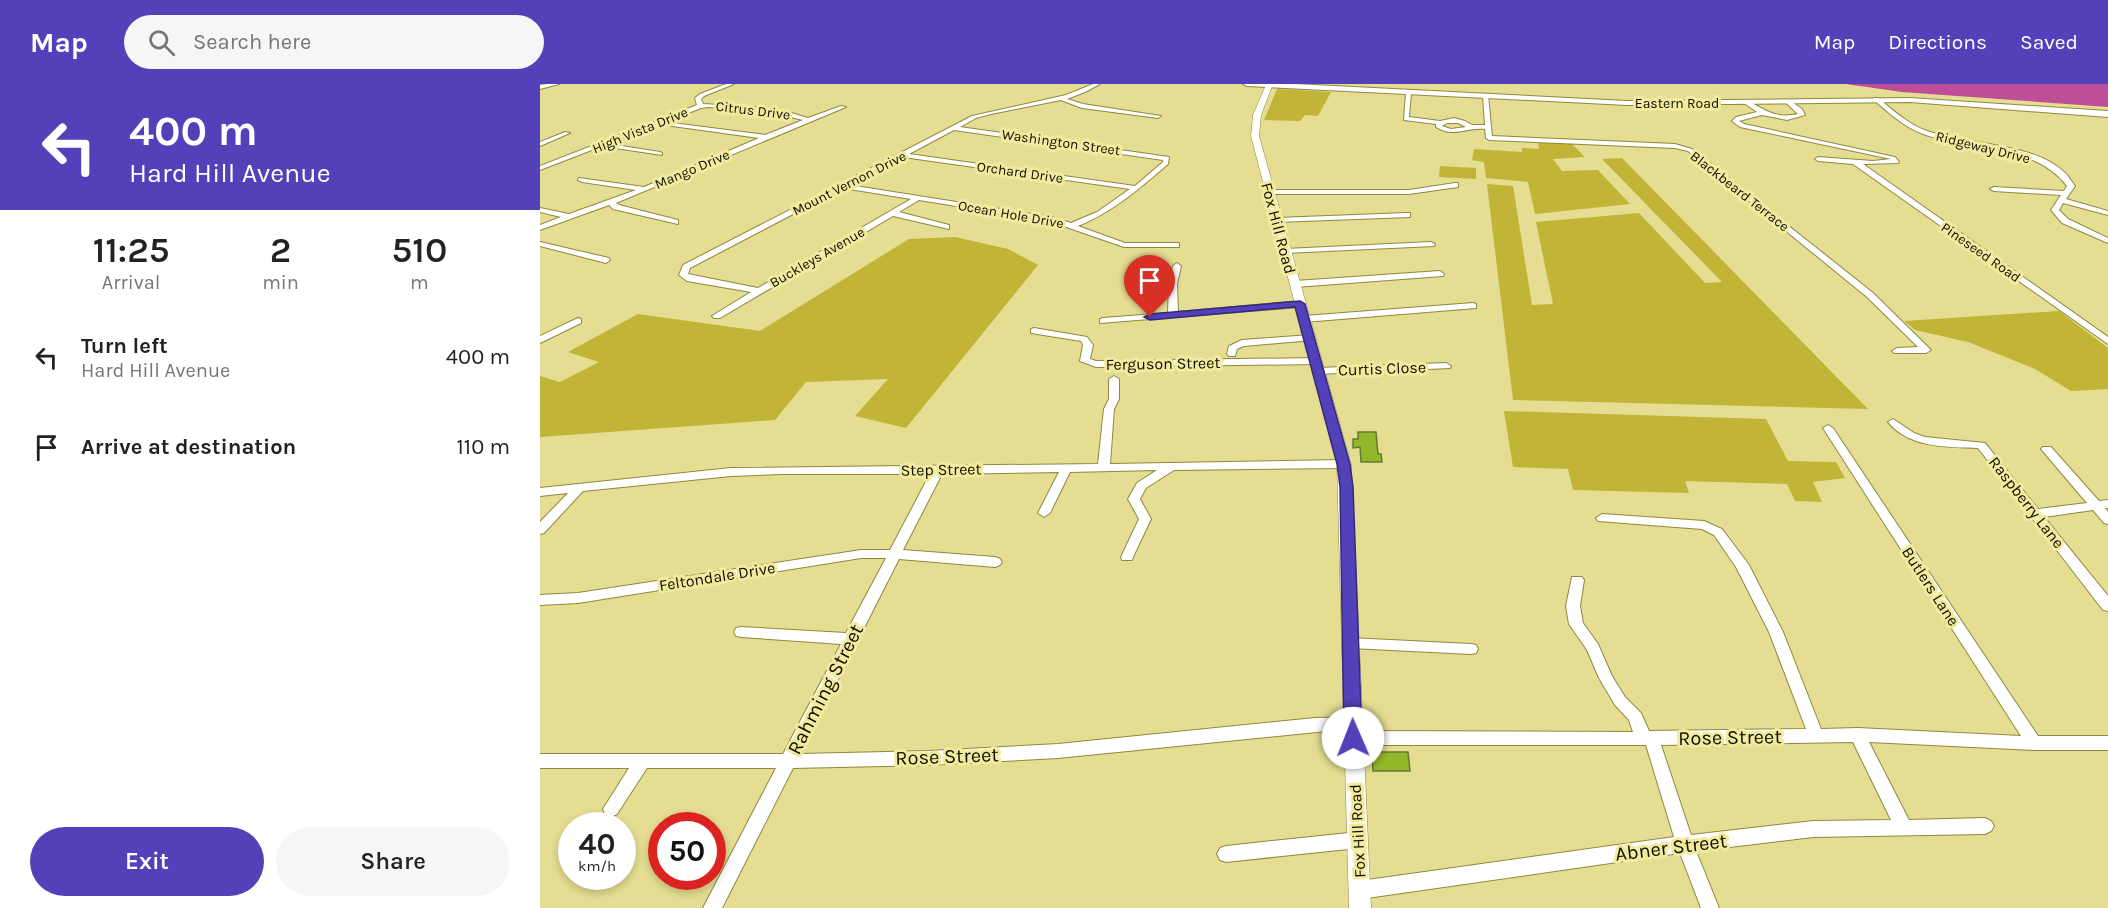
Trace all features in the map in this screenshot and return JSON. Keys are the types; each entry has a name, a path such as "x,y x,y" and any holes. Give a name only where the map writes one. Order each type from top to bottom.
{"highway":[{"name":"Eastern Road","path":"1247,84 1652,104 1876,99 2108,114"}],"main road":[{"name":"Fox Hill Road","path":"1270,85 1257,115 1254,131 1276,220 1344,464 1360,908"}],"street":[{"path":"540,87 555,84"},
{"name":"High Vista Drive","path":"540,168 700,106 698,98 702,95 731,84"},
{"name":"Mount Vernon Drive","path":"759,291 687,278 683,275 686,267 987,112 1017,102 1060,98 1097,84"},
{"path":"1408,93 1406,119 1440,123 1459,121 1470,127 1487,127 1486,96"},
{"path":"1060,98 1082,106 1158,116"},
{"name":"Ridgeway Drive","path":"1876,99 1918,129 2022,154 2058,170 2067,178 2071,186 2066,193"},
{"path":"1787,101 1800,110 1802,115 1787,117 1744,115 1736,121 1755,129 1880,154 1893,158 1896,162 1818,159"},
{"path":"1746,102 1761,114"},
{"name":"Citrus Drive","path":"700,106 722,105 806,118"},
{"name":"Mango Drive","path":"540,228 645,189 806,118 843,107"},
{"path":"659,123 766,137"},
{"path":"1440,123 1440,128 1452,131 1463,131 1470,127"},
{"name":"Blackbeard Terrace","path":"1487,127 1487,137 1494,139 1675,146 1690,150 1870,295 1926,350 1897,351"},
{"name":"Washington Street","path":"954,128 1167,158 1166,163 1136,188"},
{"path":"540,144 567,133"},
{"path":"1958,150 1960,140"},
{"path":"603,145 660,154"},
{"name":"Orchard Drive","path":"903,155 1136,188"},
{"name":"Pineseed Road","path":"1855,162 2108,341"},
{"path":"582,180 645,189"},
{"path":"1269,192 1408,192 1455,185"},
{"name":"Ocean Hole Drive","path":"843,186 1033,216 1074,225 1124,244 1176,245"},
{"path":"1074,225 1104,213 1136,188"},
{"path":"1994,189 2066,193"},
{"path":"2066,193 2055,210 2066,220 2108,241"},
{"name":"Buckleys Avenue","path":"717,316 918,198"},
{"path":"2060,200 2108,213"},
{"path":"611,203 616,207 675,222"},
{"path":"540,210 568,216"},
{"path":"892,213 946,227"},
{"path":"1276,220 1407,215"},
{"path":"540,244 606,260"},
{"path":"1285,251 1431,244"},
{"path":"1173,315 1173,284 1177,266"},
{"path":"1295,284 1440,274"},
{"path":"1103,321 1300,304"},
{"path":"1304,319 1473,306"},
{"path":"540,340 578,321"},
{"name":"Ferguson Street","path":"1034,331 1084,339 1088,345 1084,361 1096,364 1317,366"},
{"path":"1232,354 1232,348 1242,343 1310,338"},
{"name":"Curtis Close","path":"1317,366 1446,366"},
{"path":"1104,467 1109,409 1114,399 1114,379"},
{"name":"Raspberry Lane","path":"1893,422 1898,429 1922,440 1981,445 2108,606"},
{"name":"Butlers Lane","path":"1828,428 2034,743"},
{"path":"2047,449 2102,505 2108,520"},
{"name":"Step Street","path":"540,492 751,471 1344,464"},
{"path":"1127,557 1145,519 1134,499 1142,486 1173,466"},
{"path":"1044,513 1066,467"},
{"name":"Rahming Street","path":"712,908 938,470"},
{"path":"540,530 579,488"},
{"path":"2036,514 2102,505"},
{"path":"1602,518 1704,525 1718,532 1742,566 1776,632 1816,736"},
{"name":"Feltondale Drive","path":"540,600 578,598 830,558 894,554 995,562"},
{"path":"1577,580 1573,606 1576,624 1593,648 1606,678 1620,700 1635,717 1647,738 1710,908"},
{"path":"741,632 850,639"},
{"path":"1350,643 1471,650"},
{"name":"Rose Street","path":"540,761 789,761 1060,751 1227,731 1353,731 1647,738 1858,735 2034,743 2108,743"},
{"path":"1858,735 1903,826"},
{"path":"611,809 643,761"},
{"name":"Abner Street","path":"1360,890 1685,844 1813,829 1985,826"},
{"path":"1226,854 1358,840"}],"shaded area":[{"path":"1846,84 2108,84 2108,107 1902,92"},
{"path":"1277,89 1331,92 1318,116 1305,115 1300,121 1264,120"},
{"path":"1538,142 1572,144 1585,157 1553,159 1562,171 1598,170 1630,204 1535,214 1528,182 1486,178 1484,162 1472,160 1474,149 1522,152 1522,148 1539,149"},
{"path":"1622,158 1868,409 1513,400 1487,184 1513,186 1532,305 1553,304 1536,222 1639,213 1705,283 1722,282 1602,159"},
{"path":"1440,166 1476,168 1476,179 1439,177"},
{"path":"955,237 1008,249 1038,265 906,428 855,416 888,379 806,382 775,420 540,437 540,376 560,382 599,362 568,352 638,314 760,331 909,239"},
{"path":"2059,311 2108,348 2108,389 2071,391 2035,369 1968,342 1915,330 1904,321"},
{"path":"1504,411 1766,419 1788,461 1836,462 1845,478 1813,482 1822,502 1795,501 1787,484 1685,481 1689,493 1573,490 1568,469 1513,467"}],"building":[{"path":"1358,432 1376,432 1378,454 1381,454 1382,462 1361,462 1360,447 1353,448 1353,439 1358,439"},
{"path":"1372,752 1408,752 1410,771 1373,771"}],"route":[{"path":"1150,317 1300,304 1344,464 1353,738"}]}
